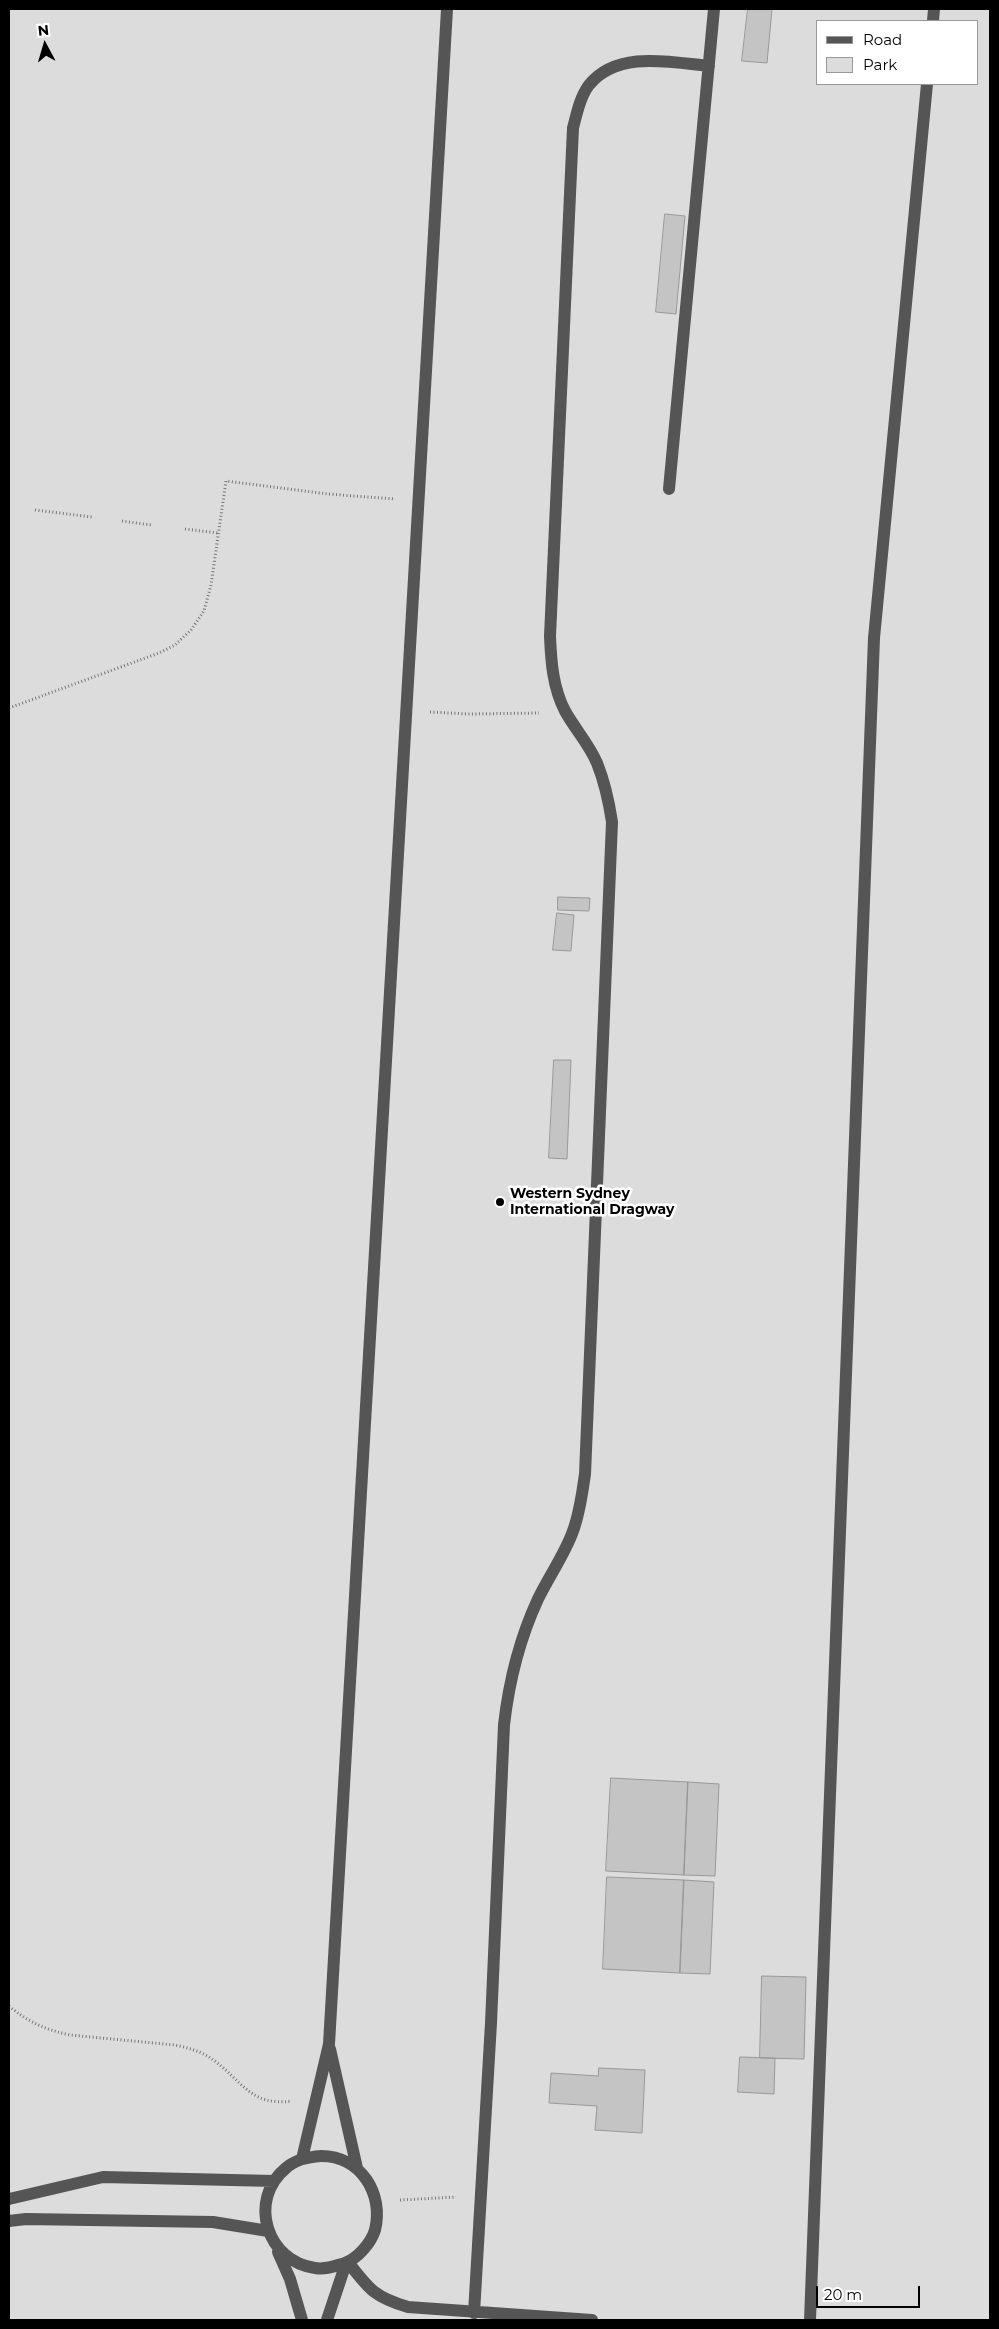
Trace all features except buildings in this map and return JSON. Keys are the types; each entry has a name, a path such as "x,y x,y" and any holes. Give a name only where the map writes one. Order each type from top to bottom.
{"lane":[{"path":"302,2159 329,2044 447,9"},
{"path":"670,489 714,9"},
{"path":"474,2312 491,2024 504,1725 508,1686 516,1654 537,1600 573,1532 581,1503 585,1474 612,822 606,788 596,761 565,710 550,662 550,627 573,128 579,103 590,85 606,71 628,62 659,61 709,66"},
{"path":"810,2320 874,638 927,85"},
{"path":"329,2044 357,2168"},
{"path":"276,2246 287,2258 309,2267 333,2267 347,2262 363,2251 373,2236 378,2218 376,2199 369,2182 357,2168 340,2159 321,2156 302,2159 286,2167 274,2181 266,2196 264,2214 268,2231 290,2279 302,2320"},
{"path":"9,2199 103,2177 274,2181"},
{"path":"9,2221 35,2219 213,2222 268,2231"},
{"path":"347,2262 368,2287 385,2300 408,2307 592,2320"},
{"path":"327,2320 347,2262"}],"path":[{"path":"9,708 159,653 175,645 191,630 204,611 211,585 226,481 328,494 399,499"},
{"path":"35,510 92,517"},
{"path":"122,521 151,525"},
{"path":"184,529 218,533"},
{"path":"427,712 468,714 536,713"},
{"path":"9,2006 38,2027 54,2032 175,2044 192,2049 210,2057 251,2094 268,2101 295,2101"},
{"path":"399,2200 460,2196"}],"green space":[{"name":"Western Sydney International Dragway","path":"9,9 990,9 990,2320 9,2320"}],"place":[{"name":"Western Sydney International Dragway","path":"500,1202"}]}
